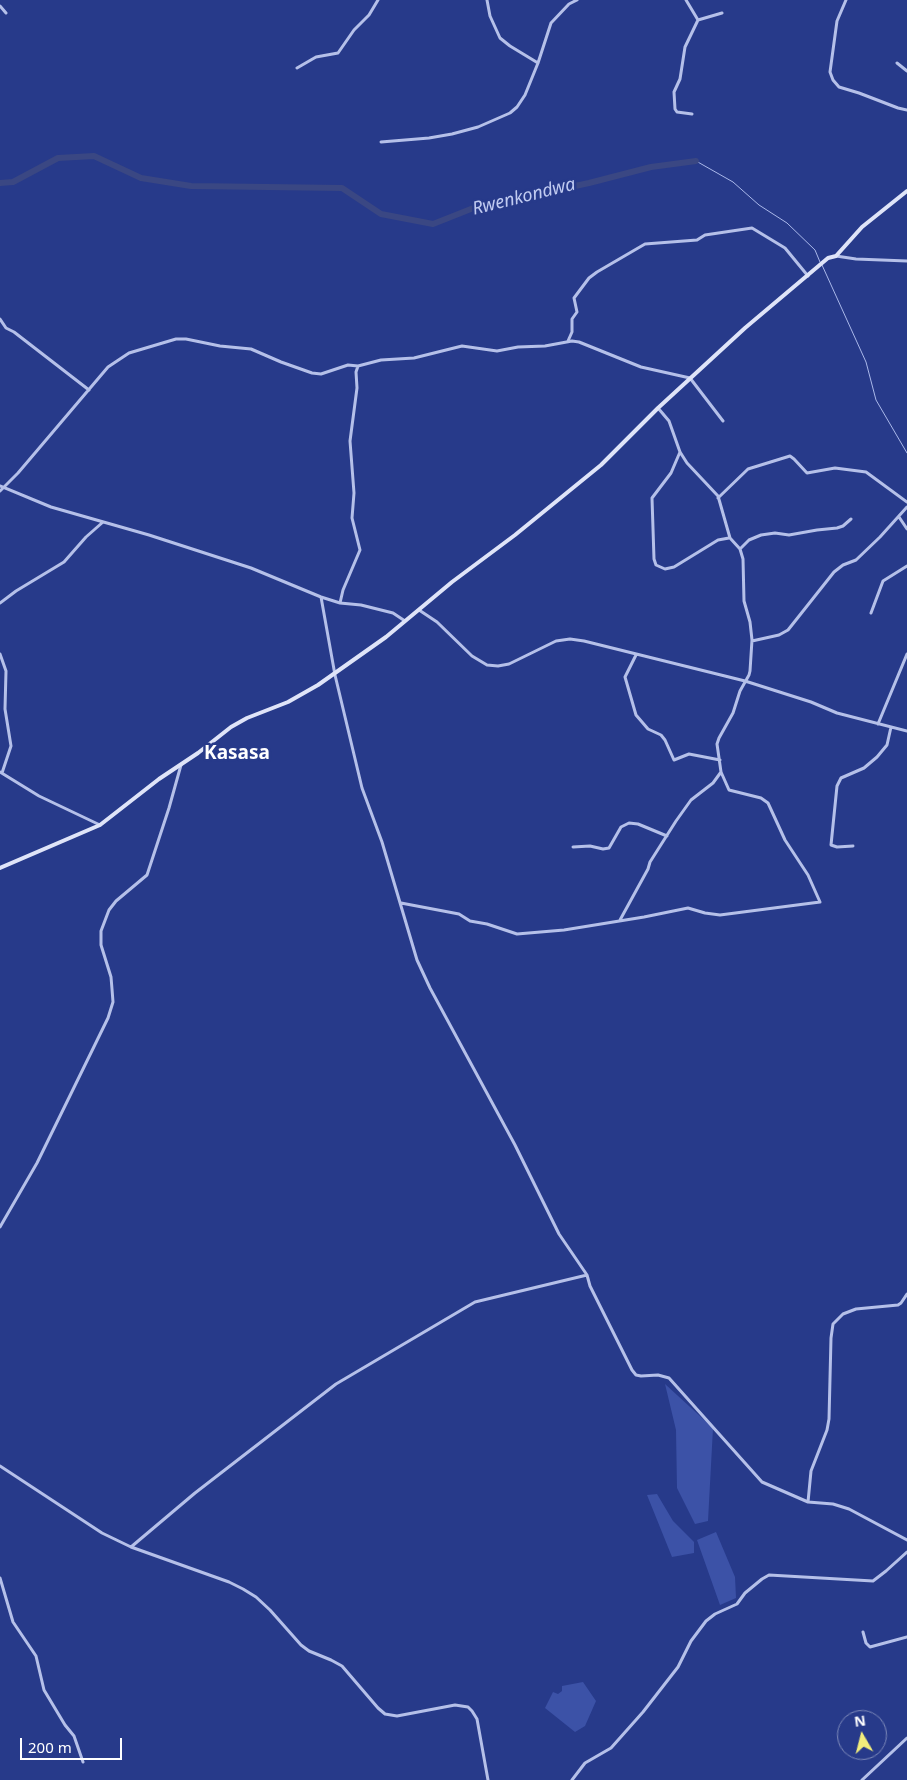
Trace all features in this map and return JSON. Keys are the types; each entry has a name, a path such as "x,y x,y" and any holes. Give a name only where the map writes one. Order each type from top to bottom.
{"street":[{"path":"297,68 316,57 334,55 338,52 354,30 370,14 378,0"},
{"path":"487,0 490,16 500,38 538,63"},
{"path":"380,142 452,134 478,127 510,113 521,103 538,63 551,23 569,4 578,0"},
{"path":"686,0 698,20"},
{"path":"846,0 837,21 830,72 832,80 839,86 907,110"},
{"path":"0,6 6,13"},
{"path":"692,114 676,111 674,92 680,79 686,43 698,20 722,13"},
{"path":"897,63 907,71"},
{"path":"836,256 862,227 907,191"},
{"path":"568,342 572,332 572,319 577,312 574,298 589,278 645,244 697,240 705,235 752,228 788,250 808,276"},
{"path":"0,868 100,825 231,727 247,718 288,702 335,675 601,465 690,378 745,328 828,258 836,256 856,259 907,261"},
{"path":"0,319 6,328 22,338 89,390"},
{"path":"572,332 578,342"},
{"path":"0,491 108,367 136,350 176,339 251,349 280,362 316,374 326,373 348,365 358,366 381,360 420,357 462,346 497,351 518,347 578,342 641,367 690,378 723,421"},
{"path":"340,603 343,590 360,550 352,518 354,493 350,441 358,366"},
{"path":"401,903 459,914 470,921 487,924 517,934 564,930 688,908 705,913 723,915 820,902 808,875 785,840 768,803 761,798 729,790 721,772 717,744 718,738 733,713 740,691 750,673 752,641 751,627 744,601 744,562 740,549 732,543 718,498 705,481 690,467 680,452 669,421 658,408"},
{"path":"680,452 671,473 652,498 654,559 656,565 665,569 674,567 718,540 730,538"},
{"path":"718,498 748,469 791,456 807,473 835,468 866,472 907,502"},
{"path":"2,487 52,507 149,535 251,568 321,597 340,603 386,610 398,615 405,621"},
{"path":"752,641 779,635 788,630 834,572 843,565 856,560 880,538 907,507"},
{"path":"899,517 907,529"},
{"path":"740,549 749,540 761,535 775,533 789,535 837,528 843,526 851,519"},
{"path":"0,603 64,562 86,537 103,522"},
{"path":"871,614 883,581 907,566"},
{"path":"321,597 335,675 362,788 379,832 396,894 401,903 407,932 417,960 430,988 515,1145 559,1234 587,1275 590,1286 636,1375 664,1375 669,1378 739,1454 757,1478 768,1485 808,1502 833,1504 848,1509 907,1540"},
{"path":"419,610 437,622 472,656 487,664 498,666 509,664 556,641 570,639 620,649 636,655 650,656 745,681 811,702 832,711 907,731"},
{"path":"0,654 6,671 5,709 12,746 1,772 39,796 100,825"},
{"path":"878,724 907,654"},
{"path":"636,655 625,676 636,715 648,729 661,734 666,740 674,760 689,754 720,760"},
{"path":"853,846 837,847 831,845 837,786 841,778 864,768 877,757 887,745 891,727"},
{"path":"0,1227 37,1163 108,1018 112,1007 113,995 110,976 101,945 101,931 109,910 116,901 147,874 169,808 181,764"},
{"path":"620,921 650,862 691,800 713,782 721,772"},
{"path":"573,847 609,848 622,827 629,823 638,824 667,836"},
{"path":"131,1547 182,1503 336,1384 475,1302 587,1275"},
{"path":"808,1502 811,1471 827,1430 829,1419 833,1324 843,1314 856,1309 898,1305 907,1294"},
{"path":"0,1466 95,1530 131,1547 229,1582 250,1593 270,1610 301,1646 342,1666 385,1714 397,1716 455,1705 468,1707 477,1718 488,1780"},
{"path":"572,1780 586,1761 598,1757 610,1748 643,1712 678,1667 692,1641 706,1621 715,1614 739,1602 745,1593 762,1579 769,1576 873,1581 907,1552"},
{"path":"0,1578 13,1622 36,1656 44,1690 74,1736 83,1762"},
{"path":"863,1632 866,1643 870,1647 907,1637"},
{"path":"862,1780 907,1738"}],"shaded area":[{"path":"665,1384 713,1428 708,1521 695,1524 677,1488 676,1430"},
{"path":"657,1494 673,1521 694,1542 694,1553 672,1557 647,1495"},
{"path":"716,1532 735,1577 736,1598 720,1605 697,1540"},
{"path":"583,1682 596,1701 585,1726 575,1732 545,1708 553,1692 558,1694 562,1691 562,1686"}],"waterway":[{"name":"Rwenkondwa","path":"0,183 13,182 58,158 94,156 141,178 191,186 342,188 381,214 433,224 476,207 589,183 651,167 696,161"},
{"name":"Rwenkondwa","path":"696,161 733,182 759,205 787,223 815,250 820,262"},
{"name":"Rwenkondwa","path":"822,265 866,362 876,400 907,453"}],"district":[{"name":"Kasasa","path":"237,754"}]}
